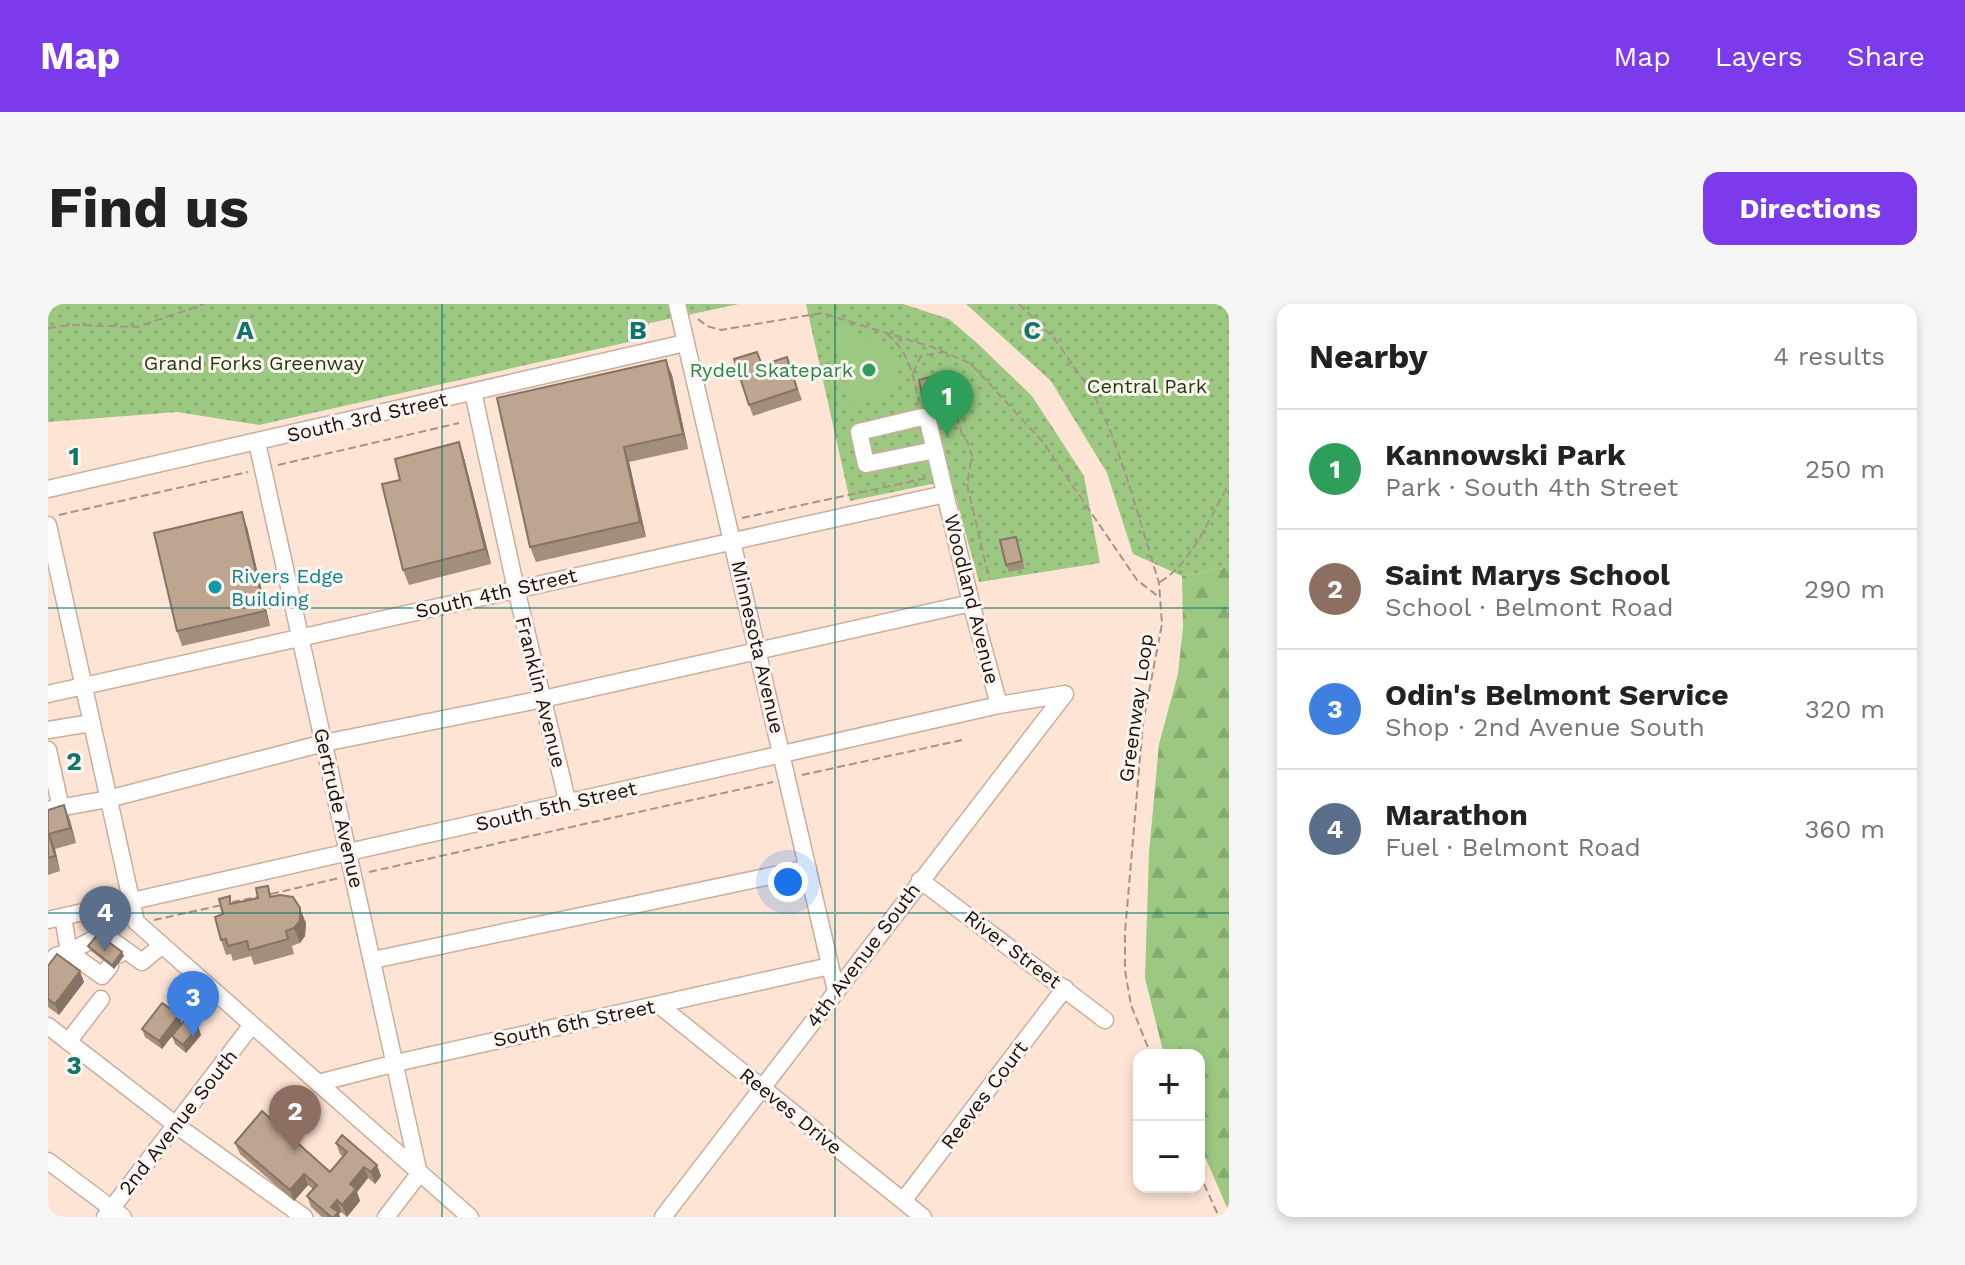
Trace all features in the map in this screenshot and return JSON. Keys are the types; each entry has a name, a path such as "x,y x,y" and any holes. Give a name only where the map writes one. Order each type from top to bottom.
{"street":[{"name":"Minnesota Avenue","path":"677,304 836,991"},
{"name":"South 3rd Street","path":"48,489 685,343"},
{"name":"Franklin Avenue","path":"473,392 568,804"},
{"name":"Woodland Avenue","path":"935,450 866,464 859,432 926,418 935,450 971,603 999,705"},
{"name":"Gertrude Avenue","path":"257,442 419,1174"},
{"name":"South 4th Street","path":"48,694 945,494"},
{"path":"48,525 54,577 140,925 470,1217"},
{"path":"48,750 54,809 108,799 324,743 543,699 971,603"},
{"name":"South 5th Street","path":"53,920 999,705 1065,694"},
{"name":"4th Avenue South","path":"669,1215 761,1087 1065,694"},
{"path":"48,730 91,723"},
{"path":"373,960 808,868"},
{"name":"River Street","path":"920,880 1105,1020"},
{"path":"53,920 69,952"},
{"path":"110,955 140,925"},
{"path":"48,965 56,956 103,934 110,955"},
{"path":"69,952 110,955 142,962 162,945"},
{"name":"South 6th Street","path":"318,1083 830,966"},
{"name":"Reeves Court","path":"903,1201 1065,988"},
{"path":"68,1042 101,999"},
{"name":"Reeves Drive","path":"659,1005 923,1217"},
{"path":"48,1026 176,1125 304,1217"},
{"name":"2nd Avenue South","path":"113,1214 251,1026"},
{"path":"48,1161 113,1214"},
{"path":"386,1217 419,1174"}],"path":[{"path":"48,328 73,325 137,327 204,304"},
{"name":"Greenway Loop","path":"1019,304 1054,338 1095,397 1110,430 1159,583 1162,624 1143,723 1125,932 1125,970 1131,1005 1149,1049"},
{"path":"681,321 699,319 707,326 721,330 822,313 884,331 970,363 1043,442 1137,580 1159,597"},
{"path":"884,331 903,349 913,374 921,410"},
{"path":"913,374 921,356 944,352"},
{"path":"935,408 949,410 956,415 968,443 972,456 967,484 989,579"},
{"path":"729,521 940,475"},
{"path":"1159,583 1185,559 1229,484"},
{"path":"140,925 962,740"},
{"path":"1205,1186 1219,1217"}],"green space":[{"name":"Grand Forks Greenway","path":"48,304 739,304 650,323 633,341 259,425 177,412 48,422"},
{"path":"806,304 903,304 949,319 977,343 1032,396 1084,476 1100,563 979,582 951,480 850,501"},
{"name":"Central Park","path":"966,304 1229,304 1229,567 1182,576 1133,554 1107,473 1051,381"},
{"name":"Rydell Skatepark","path":"831,325 890,347 900,393 851,406"},
{"path":"1229,567 1229,1212 1205,1157 1205,1049 1163,1049 1145,978 1149,853 1159,744 1178,674 1183,627 1182,576"}],"building":[{"path":"757,352 762,365 787,357 797,389 749,405 734,359"},
{"path":"666,360 683,434 624,447 640,522 530,547 497,398"},
{"path":"934,376 938,396 923,400 919,380"},
{"path":"459,442 485,549 403,570 382,484 400,480 395,459"},
{"name":"Rivers Edge Building","path":"242,512 265,611 177,631 154,533"},
{"path":"1016,537 1022,561 1006,565 1000,540"},
{"path":"64,805 70,828 49,834 55,856 48,858 48,810"},
{"path":"268,886 270,897 293,897 300,908 300,921 286,931 288,939 249,950 247,941 228,946 226,939 221,940 215,917 223,914 219,899 230,896 230,904 258,898 256,888"},
{"path":"98,934 122,952 112,965 88,946"},
{"path":"57,954 80,971 55,1004 48,999 48,966"},
{"path":"162,1003 179,1015 159,1041 142,1029"},
{"path":"194,1013 198,1027 183,1045 172,1036 185,1015"},
{"path":"262,1111 330,1172 347,1152 336,1143 342,1135 377,1165 371,1172 364,1167 350,1184 356,1189 342,1205 337,1200 331,1207 338,1212 334,1217 307,1196 317,1185 304,1174 290,1190 235,1143"}],"place":[{"name":"Rydell Skatepark","path":"869,370"},
{"name":"Kannowski Park","path":"947,436"},
{"name":"Rivers Edge Building","path":"215,587"},
{"name":"Marathon","path":"105,952"},
{"name":"Odin's Belmont Service","path":"193,1037"},
{"name":"Saint Marys School","path":"295,1151"}]}
